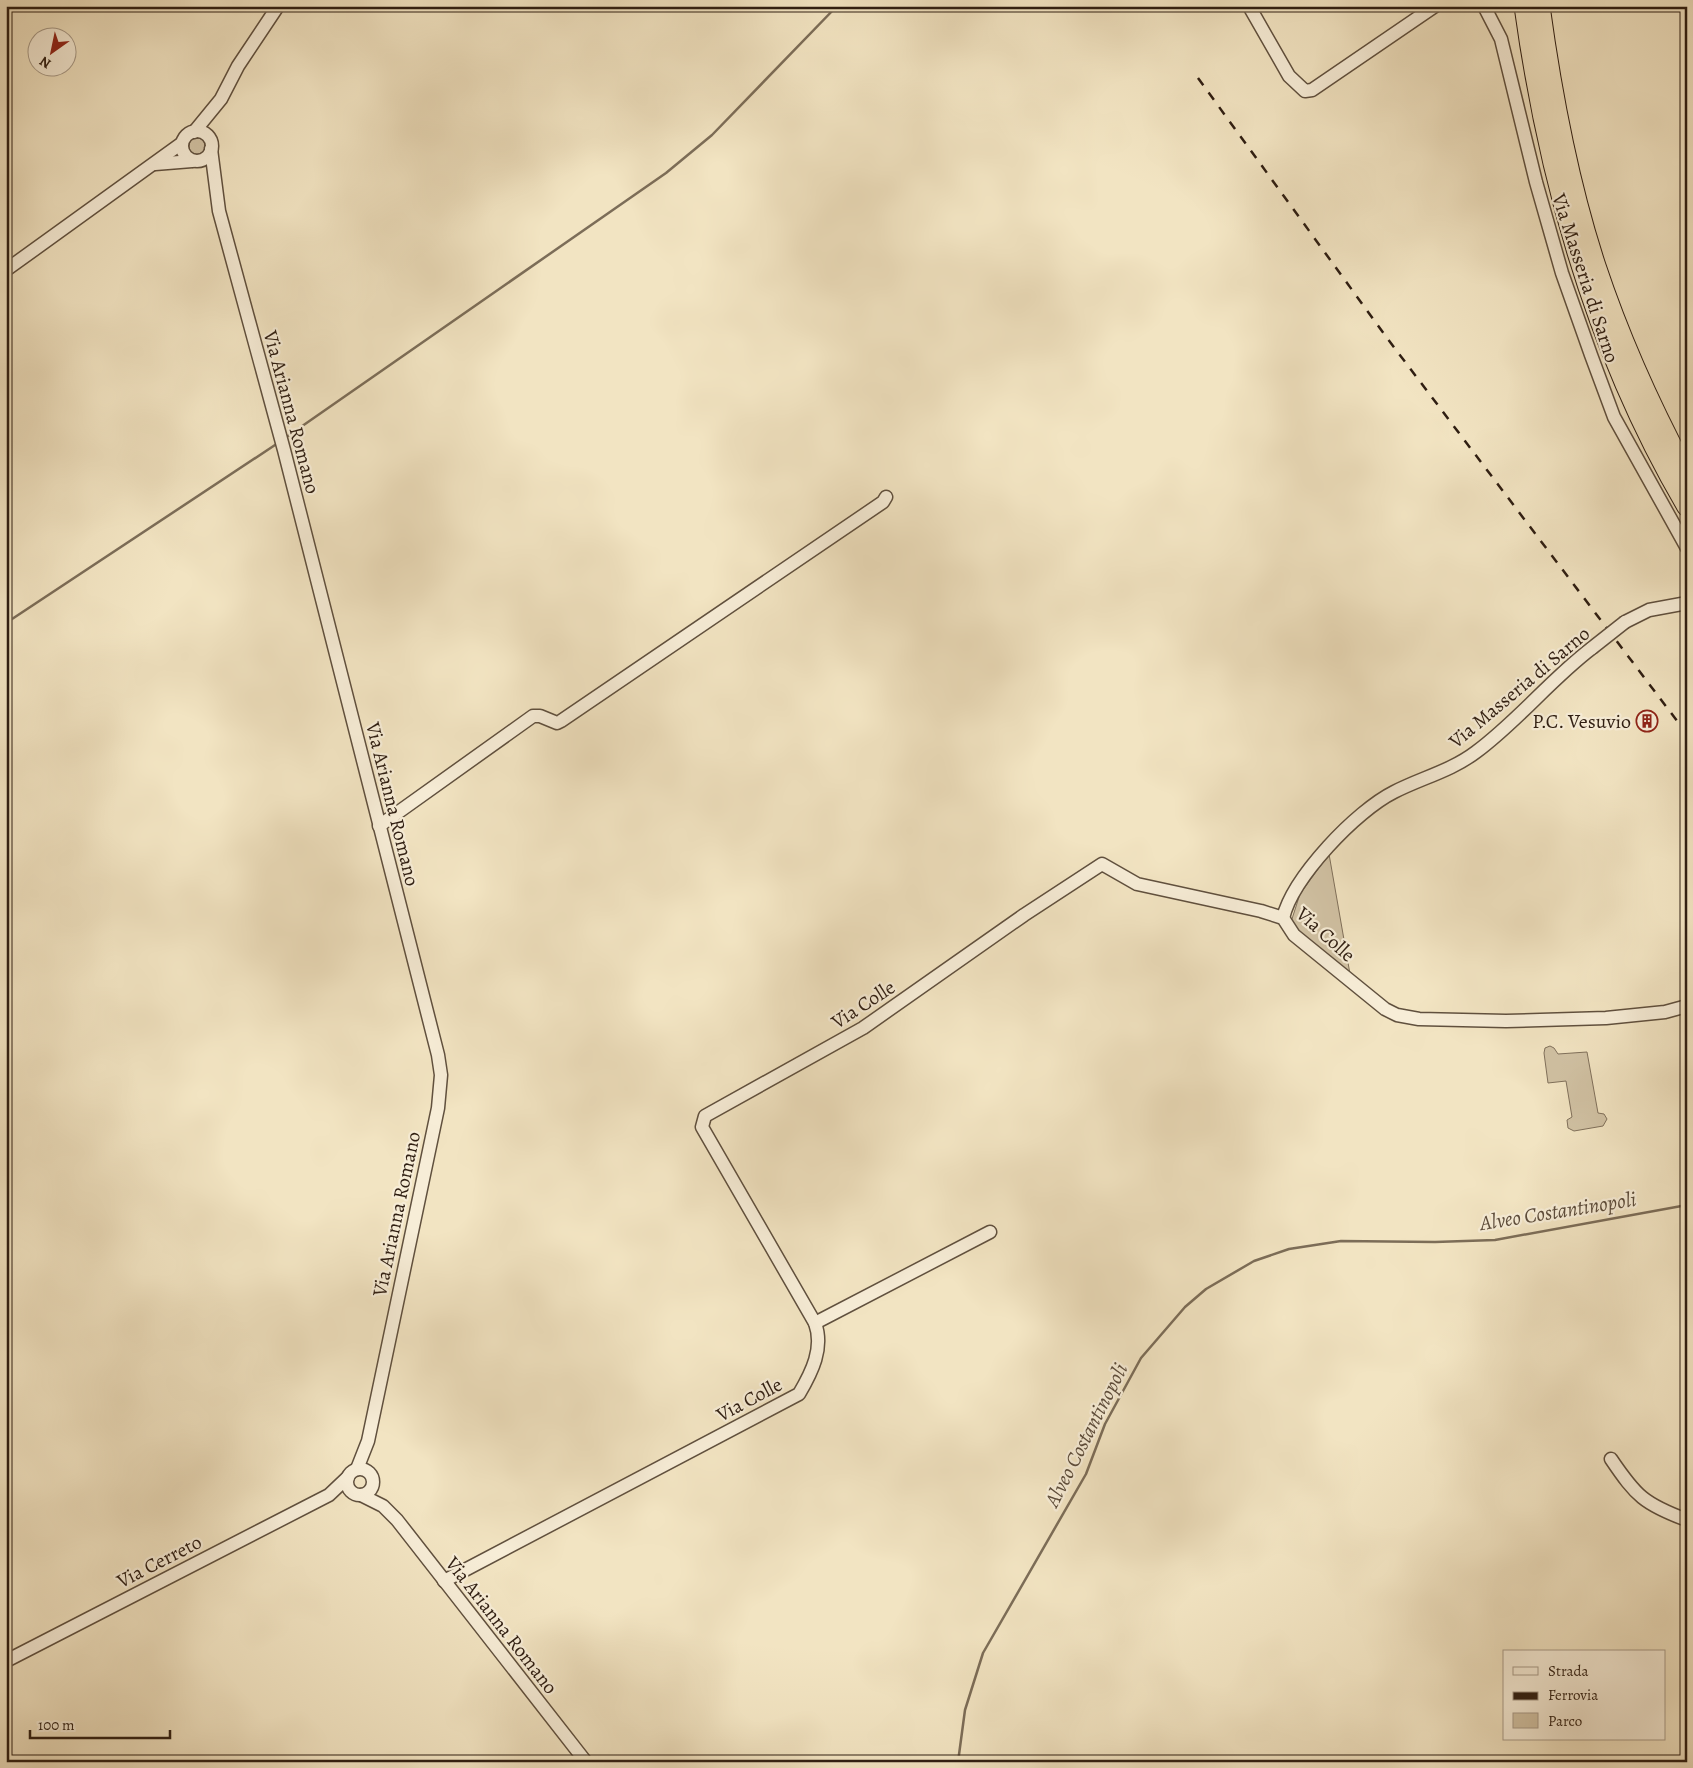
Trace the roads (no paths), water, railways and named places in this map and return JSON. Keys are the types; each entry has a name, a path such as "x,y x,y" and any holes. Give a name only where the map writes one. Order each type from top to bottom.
{"highway":[{"path":"1524,6 1539,104 1550,156 1582,272 1619,370 1650,439 1687,507"},
{"path":"1540,6 1565,151 1596,265 1632,361 1687,474"}],"street":[{"name":"Via Arianna Romano","path":"6,270 155,164 182,143 186,136 194,132 221,99 238,66 278,6"},
{"path":"1249,6 1289,76 1304,91 1312,90 1435,6"},
{"name":"Via Masseria di Sarno","path":"1484,6 1503,47 1562,273 1590,355 1614,417 1687,548"},
{"name":"Via Arianna Romano","path":"221,99 212,134 211,147 219,211 284,450 438,1055 441,1075 438,1108 368,1441 353,1473"},
{"path":"155,164 195,161 206,158 211,147 207,136 194,132"},
{"path":"182,143 185,156 195,161 214,181"},
{"path":"379,826 533,716 540,716 557,722 561,721 883,502 886,497"},
{"name":"Via Masseria di Sarno","path":"1283,918 1289,902 1310,870 1336,838 1360,814 1394,792 1447,769 1474,754 1508,725 1560,673 1626,622 1649,610 1687,603"},
{"name":"Via Colle","path":"444,1581 799,1394 817,1355 819,1335 815,1323 702,1127 705,1116 863,1028 1024,914 1102,864 1137,884 1261,911 1283,918 1294,935 1385,1009 1409,1018 1450,1021 1571,1020 1665,1012 1687,1006"},
{"path":"815,1323 990,1232"},
{"name":"Via Arianna Romano","path":"368,1441 369,1464 373,1480 390,1512 586,1762"},
{"path":"1611,1458 1626,1481 1646,1502 1687,1520"},
{"path":"365,1470 373,1480 369,1492 357,1494 348,1485 353,1473 365,1470"},
{"name":"Via Cerreto","path":"6,1661 328,1495 353,1473"},
{"name":"Via Arianna Romano","path":"357,1494 373,1500 390,1512"},
{"name":"Via Cerreto","path":"328,1495 357,1494"}],"waterway":[{"path":"285,438 666,173 712,135 837,6"},
{"path":"6,623 278,443"},
{"name":"Alveo Costantinopoli","path":"958,1762 965,1710 983,1653 1086,1474 1105,1424 1141,1358 1185,1307 1206,1289 1254,1261 1289,1249 1341,1241 1435,1242 1495,1240 1687,1205"}],"railway":[{"path":"1198,78 1387,338 1687,734"}],"place":[{"name":"P.C. Vesuvio","path":"1647,721"}]}
